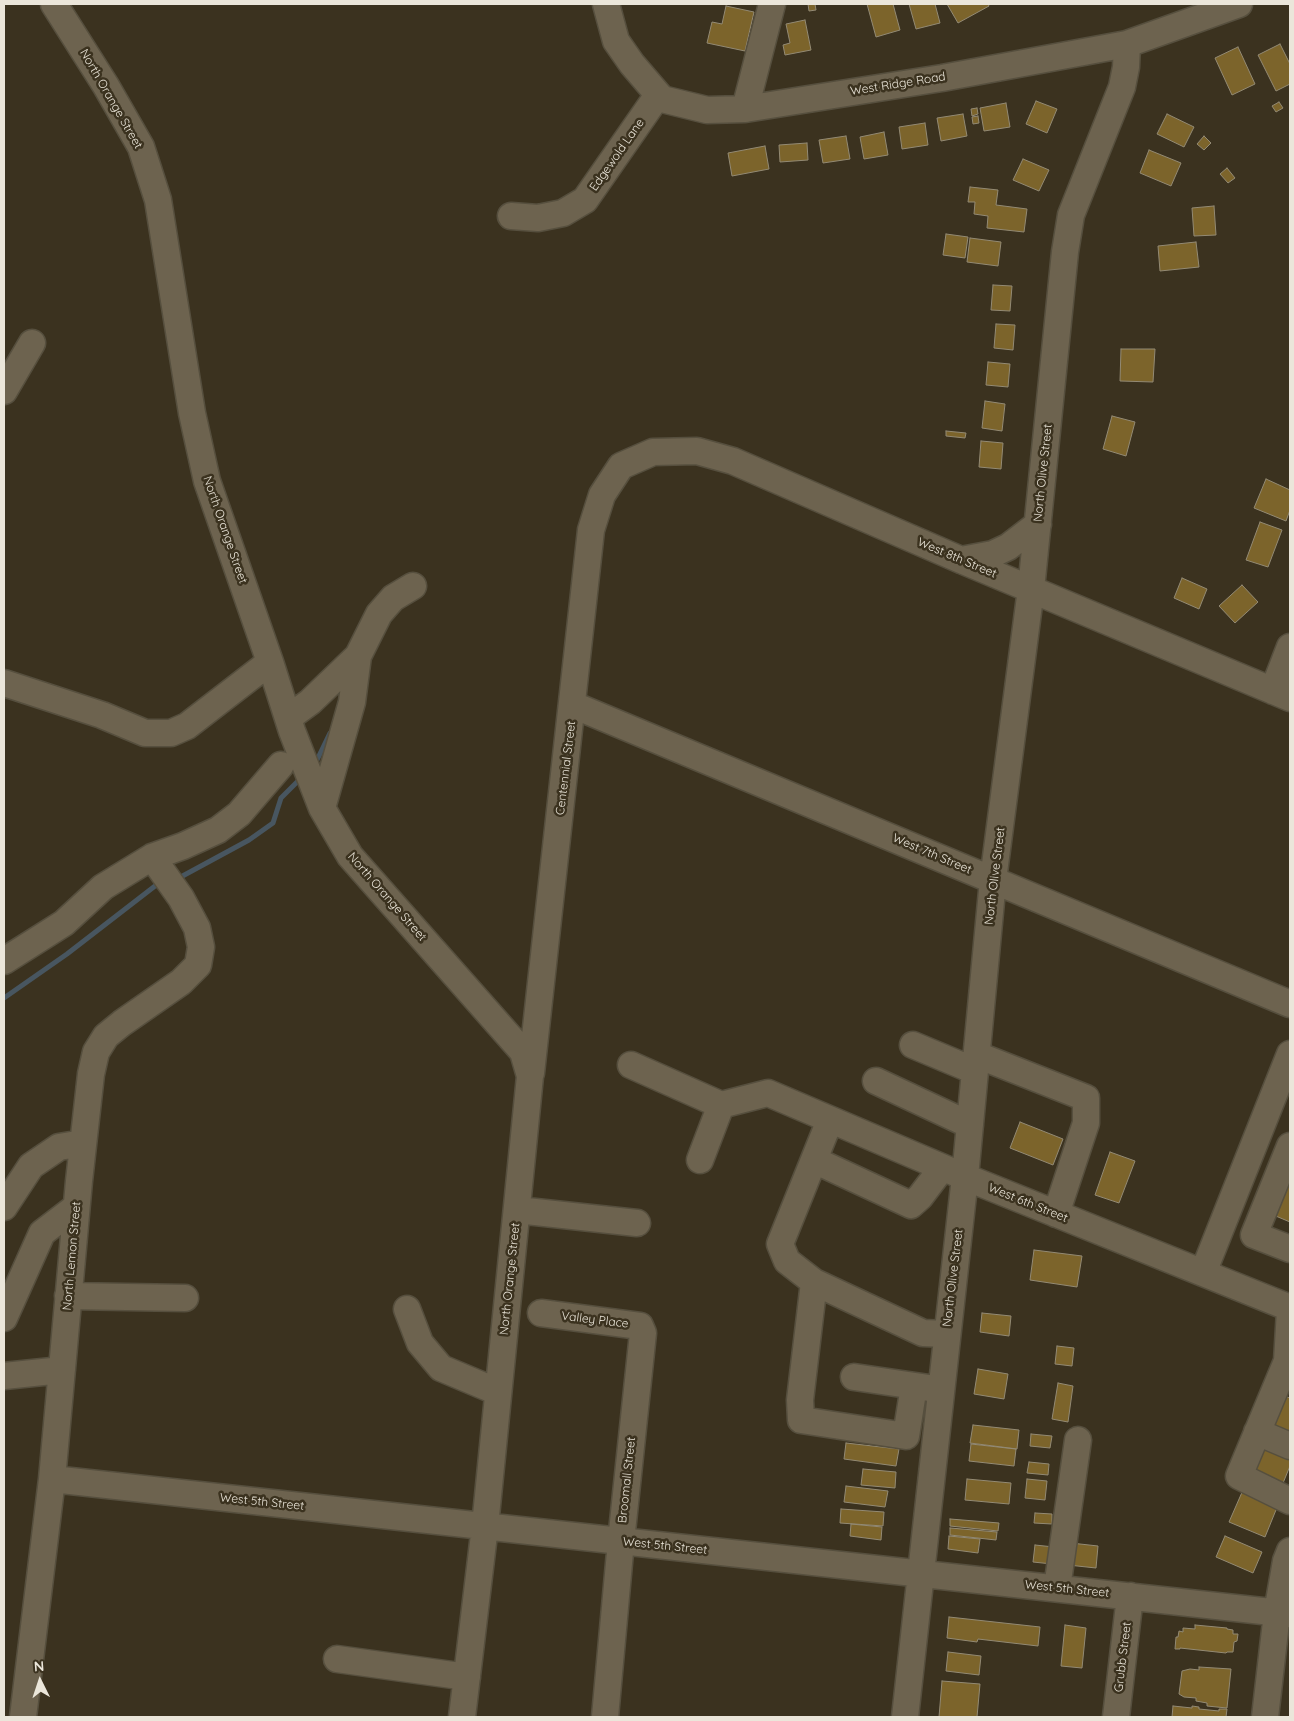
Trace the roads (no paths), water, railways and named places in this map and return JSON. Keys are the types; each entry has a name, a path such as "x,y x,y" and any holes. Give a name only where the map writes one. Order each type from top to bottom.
{"street":[{"name":"North Orange Street","path":"54,4 106,86 141,147 158,200 192,413 207,481 288,718 322,808 350,856 523,1052 530,1076 485,1526 462,1717"},
{"name":"West Ridge Road","path":"606,4 616,42 662,99 707,110 745,109 942,78 1127,44 1239,4"},
{"path":"745,109 772,4"},
{"name":"North Olive Street","path":"905,1717 947,1334 954,1173 970,1125 993,880 1031,589 1065,252 1071,215 1122,86 1126,67 1127,44"},
{"name":"Edgewold Lane","path":"511,216 538,218 563,213 585,200 658,94"},
{"path":"4,391 32,343"},
{"name":"West 8th Street","path":"621,466 653,452 697,451 733,461 961,560 1282,695"},
{"name":"Centennial Street","path":"530,1076 591,530 602,494 621,466"},
{"path":"961,560 993,554 1008,547 1038,524"},
{"path":"322,808 352,702 358,656 379,614 394,598 413,586"},
{"path":"1282,695 1290,647"},
{"path":"288,718 310,702 358,656"},
{"path":"4,682 102,715 145,733 171,733 187,726 270,662"},
{"name":"West 7th Street","path":"573,704 1290,1004"},
{"path":"4,961 64,922 103,887 157,865 183,846 218,830 239,814 281,765"},
{"name":"North Lemon Street","path":"23,1717 52,1479 76,1207 94,1059 106,1036 181,982 198,965 201,946 197,928 180,898 157,865"},
{"path":"913,1045 1086,1098 1086,1123 1056,1214"},
{"path":"1203,1273 1290,1057"},
{"path":"630,1065 721,1105 700,1160"},
{"path":"876,1081 970,1125"},
{"name":"West 6th Street","path":"721,1105 768,1093 954,1173 1290,1309"},
{"path":"830,1120 780,1244 787,1261 814,1282 923,1333 947,1334"},
{"path":"4,1207 31,1166 59,1148 83,1144"},
{"path":"1290,1146 1254,1235 1290,1249"},
{"path":"814,1160 910,1205 954,1173"},
{"path":"4,1318 42,1233 76,1207"},
{"path":"517,1210 637,1223"},
{"path":"814,1282 800,1400 801,1420 906,1436 914,1386"},
{"path":"68,1296 185,1298"},
{"path":"407,1309 420,1343 441,1368 498,1392"},
{"path":"1290,1309 1284,1384 1257,1432 1239,1476 1290,1501"},
{"name":"Valley Place","path":"542,1313 640,1326 643,1333"},
{"name":"Broomall Street","path":"605,1717 643,1333"},
{"path":"4,1376 62,1370"},
{"path":"854,1376 941,1390"},
{"path":"1257,1432 1290,1446"},
{"path":"1057,1588 1078,1440"},
{"name":"West 5th Street","path":"52,1479 1284,1613"},
{"path":"1265,1717 1284,1613 1286,1561 1290,1551"},
{"name":"Grubb Street","path":"1116,1717 1130,1596"},
{"path":"337,1659 467,1677"}],"waterway":[{"path":"314,763 330,733"},
{"path":"177,879 249,840 273,823 281,798 302,777"},
{"path":"4,998 67,954 155,886 162,884"}]}
